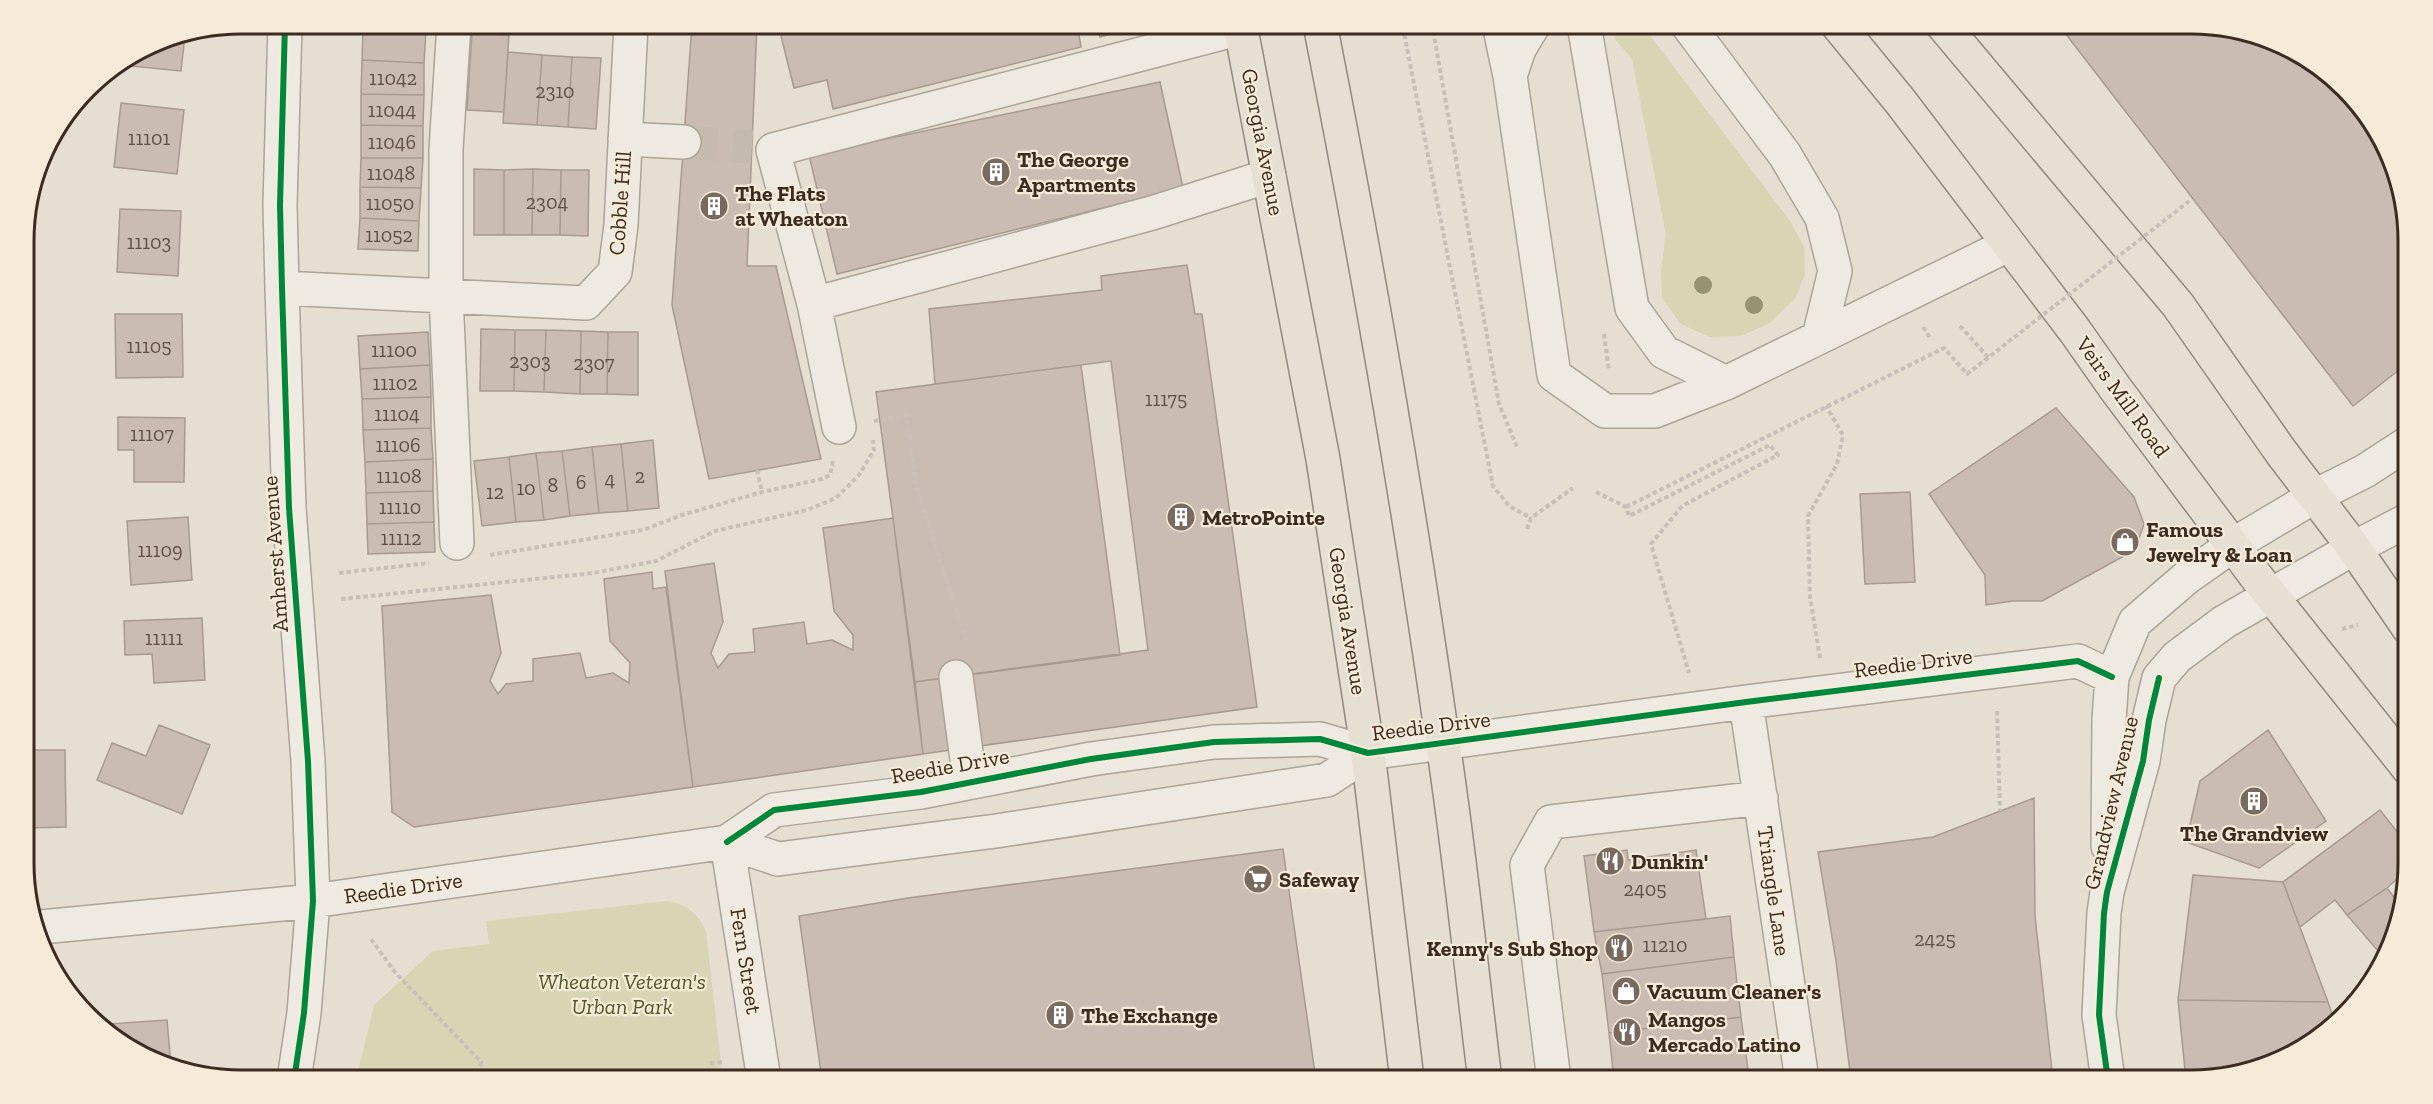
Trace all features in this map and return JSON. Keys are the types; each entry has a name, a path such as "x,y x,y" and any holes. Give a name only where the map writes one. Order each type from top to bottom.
{"main road":[{"name":"Georgia Avenue","path":"1242,34 1323,459 1368,753 1406,1069"},
{"path":"1322,34 1349,171 1397,448 1443,743 1484,1069"},
{"name":"Veirs Mill Road","path":"1845,34 1900,101 2075,331 2115,388 2271,595 2398,755"},
{"path":"1950,34 2178,305 2281,452 2354,548 2398,612"}],"street":[{"name":"Amherst Avenue","path":"285,34 280,205 289,508 308,761 313,901 304,1013 295,1070"},
{"path":"445,553 446,149 453,34"},
{"name":"Cobble Hill","path":"282,288 586,303 615,272 621,225 630,34"},
{"path":"839,427 814,304 762,149 883,109 1206,34"},
{"path":"1501,34 1510,76 1554,375 1605,411 1655,411 1726,383 2008,245"},
{"path":"1510,76 1519,49 1528,34"},
{"path":"1586,34 1632,308 1664,352 1726,383"},
{"path":"1694,34 1785,155 1822,218 1835,271 1819,337"},
{"path":"625,139 684,142"},
{"path":"814,304 1152,213 1269,176"},
{"path":"2112,677 2135,622 2186,578 2233,545 2315,496 2365,471 2398,450"},
{"name":"Grandview Avenue","path":"2106,1069 2099,1015 2104,913 2107,892 2143,761 2149,720 2159,678 2178,657 2224,622 2398,525"},
{"name":"Reedie Drive","path":"45,927 313,901 727,842 774,810 921,792 1091,759 1214,742 1320,739 1368,753 1746,702 2079,661 2112,677"},
{"path":"963,665 970,782"},
{"name":"Grandview Avenue","path":"2107,892 2109,720 2112,677"},
{"name":"Triangle Lane","path":"1746,702 1800,1069"},
{"name":"Reedie Drive","path":"727,842 778,859 996,831 1327,780 1368,753"},
{"path":"1553,1069 1527,865 1551,822 1761,798"},
{"name":"Fern Street","path":"727,842 762,1070"}],"path":[{"path":"1404,34 1493,486 1509,506 1531,518"},
{"path":"1434,34 1499,404 1517,447"},
{"path":"1626,507 1944,348 1967,374 2192,199"},
{"path":"1960,326 1989,358"},
{"path":"1820,660 1810,597 1808,516 1837,464 1843,435 1826,406"},
{"path":"341,598 593,573 656,561 715,531 807,510 836,498 859,475 874,450 872,422 907,416 916,486 963,665"},
{"path":"489,555 643,530 682,515 762,492 822,479 830,475 839,427"},
{"path":"1596,492 1626,507 1629,516 1770,445 1778,455 1682,506 1651,544 1690,678"},
{"path":"758,470 762,492"},
{"path":"1527,529 1531,518 1573,488"},
{"path":"339,573 445,553"},
{"path":"1997,711 2000,811"},
{"path":"370,939 394,971 481,1062 479,1070"},
{"path":"710,1063 724,1062"}],"green space":[{"path":"1613,34 1649,34 1790,221 1804,247 1805,274 1795,299 1770,323 1741,336 1710,337 1681,324 1662,298 1661,270 1666,235 1632,59"},
{"name":"Wheaton Veteran's Urban Park","path":"667,901 691,910 706,931 722,1070 358,1070 374,1005 433,951 489,944 486,921"}],"building":[{"path":"363,34 426,34 424,63 362,60"},
{"path":"472,34 509,35 504,112 467,110"},
{"name":"The Flats at Wheaton","path":"691,34 757,34 747,266 776,266 821,459 709,479 672,305"},
{"path":"780,34 1079,34 1081,47 833,109 827,80 794,88"},
{"path":"2066,34 2192,34 2232,38 2271,50 2295,62 2318,77 2356,115 2383,162 2397,214 2398,371 2353,406"},
{"path":"184,43 181,71 131,66"},
{"path":"508,52 542,55 537,125 503,123"},
{"path":"542,55 572,57 568,127 537,125"},
{"path":"572,57 601,58 596,129 568,127"},
{"path":"362,60 424,63 424,95 361,94"},
{"name":"The George Apartments","path":"1160,82 1183,188 837,274 809,155"},
{"path":"361,94 424,95 423,126 361,125"},
{"path":"121,103 184,110 177,174 114,167"},
{"path":"361,125 423,126 423,158 361,158"},
{"path":"361,158 423,158 421,188 360,187"},
{"path":"474,169 504,170 504,235 474,235"},
{"path":"533,169 561,170 560,235 532,235"},
{"path":"533,169 532,235 504,235 504,170"},
{"path":"561,170 589,170 588,236 560,235"},
{"path":"360,187 421,188 419,221 360,218"},
{"path":"120,209 181,211 178,276 117,272"},
{"path":"360,218 419,221 418,251 358,249"},
{"name":"MetroPointe","path":"1187,265 1195,314 1202,314 1257,707 923,754 915,682 1148,650 1111,361 935,384 929,309 1102,290 1101,276"},
{"path":"115,314 182,314 183,377 116,378"},
{"path":"481,329 515,330 514,391 480,391"},
{"path":"515,330 546,330 544,392 514,391"},
{"path":"546,330 581,331 580,394 544,392"},
{"path":"581,331 608,332 607,394 580,394"},
{"path":"428,332 430,365 360,369 358,336"},
{"path":"608,332 638,332 638,395 607,394"},
{"path":"430,365 431,397 362,399 360,369"},
{"path":"1081,365 1120,655 915,682 876,392"},
{"path":"431,397 431,428 363,430 362,399"},
{"path":"2056,408 2134,497 2144,524 2135,550 2042,601 2013,601 1986,605 1985,575 1929,494"},
{"path":"118,417 185,418 184,482 134,482 134,450 118,450"},
{"path":"431,428 433,459 365,462 363,430"},
{"path":"653,440 659,508 628,511 621,444"},
{"path":"621,444 628,511 599,513 592,447"},
{"path":"592,447 599,513 570,516 562,451"},
{"path":"562,451 570,516 544,520 536,453"},
{"path":"536,453 544,520 516,522 509,457"},
{"path":"509,457 516,522 482,526 474,461"},
{"path":"433,459 433,491 366,493 365,462"},
{"path":"433,491 434,522 367,524 366,493"},
{"path":"1910,492 1915,582 1865,584 1860,494"},
{"path":"188,517 192,580 131,585 127,521"},
{"path":"893,518 923,754 693,787 665,571 714,563 723,622 711,653 718,668 729,654 755,652 753,629 804,622 807,644 832,640 853,650 853,635 834,611 823,528"},
{"path":"434,522 435,552 368,554 367,524"},
{"path":"652,572 653,589 666,587 693,787 414,827 392,812 382,606 491,595 501,653 490,681 498,694 506,684 533,681 533,659 580,653 586,678 613,673 629,683 630,663 610,641 604,579"},
{"path":"202,618 205,680 154,683 152,654 125,655 124,621"},
{"path":"159,725 210,745 182,814 97,780 112,743 146,756"},
{"name":"The Grandview","path":"2268,730 2326,821 2259,868 2186,842 2200,781"},
{"path":"34,750 65,750 66,827 34,828"},
{"path":"2034,798 2035,916 2052,1069 1850,1069 1836,961 1818,852 1933,837"},
{"path":"2380,810 2398,833 2398,878 2347,915 2335,900 2300,927 2283,882"},
{"name":"The Exchange","path":"1283,849 1314,1069 821,1070 799,916 908,898"},
{"path":"1627,850 1628,860 1696,850 1706,919 1594,932 1584,856"},
{"path":"2193,875 2283,882 2328,1002 2178,1000"},
{"path":"2387,888 2395,899 2388,929 2378,951 2347,915"},
{"path":"1730,916 1734,957 1602,974 1594,932"},
{"path":"1734,957 1741,1017 1609,1033 1602,974"},
{"path":"2178,1000 2328,1002 2332,1014 2295,1042 2271,1054 2232,1066 2185,1069"},
{"path":"1741,1017 1748,1069 1613,1069 1609,1033"},
{"path":"167,1020 170,1057 138,1042 111,1024"}],"tunnel":[{"path":"684,142 752,147"}],"cycle path":[{"path":"285,34 280,205 289,508 308,761 313,901 304,1013 295,1070"},
{"path":"727,842 774,810 921,792 1091,759 1214,742 1320,739 1368,753 1746,702 2078,661 2112,677"},
{"path":"2106,1069 2099,1015 2104,913 2107,892 2143,761 2149,720 2159,678"}],"place":[{"name":"The George Apartments","path":"996,172"},
{"name":"The Flats at Wheaton","path":"714,206"},
{"name":"MetroPointe","path":"1181,517"},
{"name":"Famous Jewelry & Loan","path":"2125,542"},
{"name":"The Grandview","path":"2254,801"},
{"name":"Dunkin'","path":"1610,861"},
{"name":"Safeway","path":"1258,879"},
{"name":"Kenny's Sub Shop","path":"1619,948"},
{"name":"Vacuum Cleaner's","path":"1626,991"},
{"name":"The Exchange","path":"1060,1015"},
{"name":"Mangos Mercado Latino","path":"1627,1032"}]}
